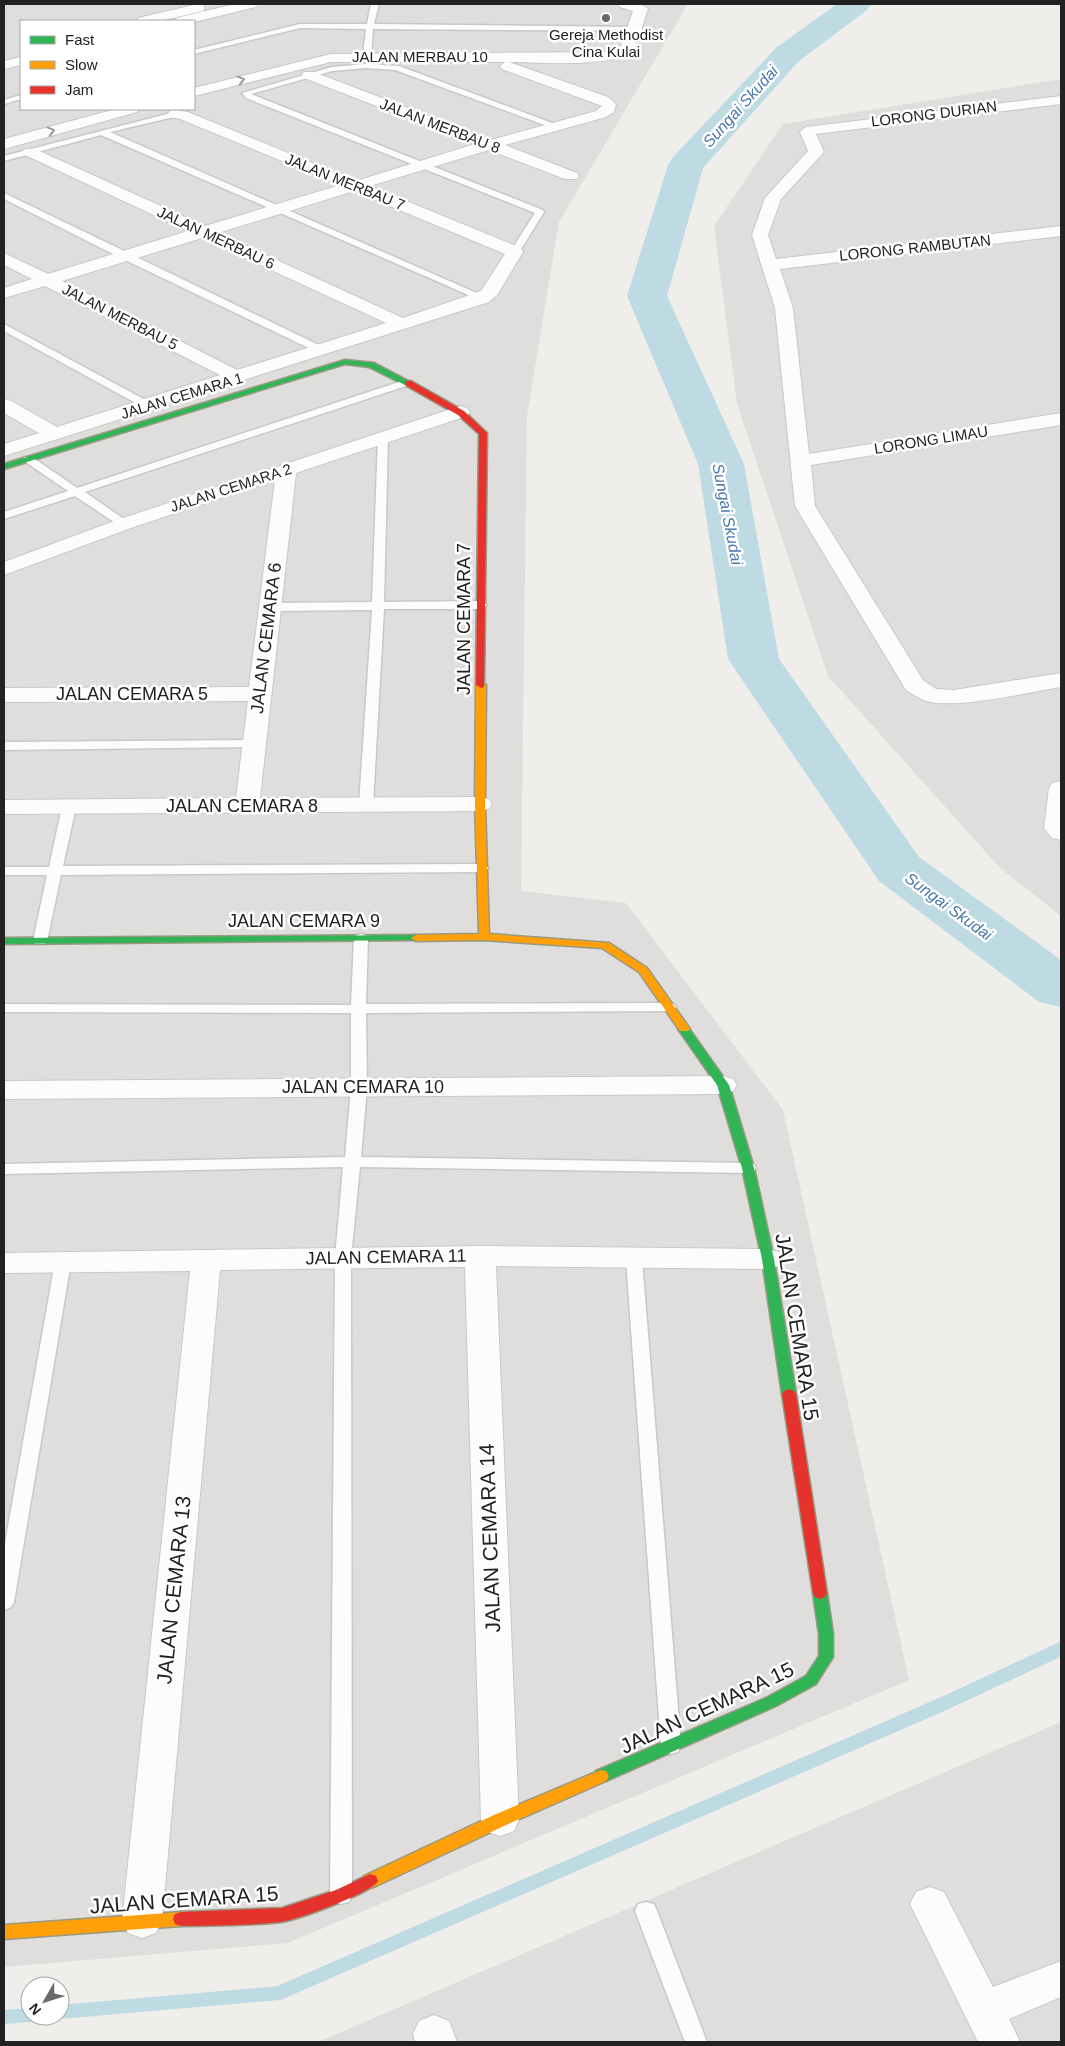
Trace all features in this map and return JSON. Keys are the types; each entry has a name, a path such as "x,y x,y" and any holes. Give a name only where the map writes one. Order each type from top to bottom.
{"street":[{"path":"147,20 214,4"},
{"path":"185,20 251,4"},
{"path":"625,4 641,9 635,29"},
{"name":"JALAN MERBAU 10","path":"195,92 331,58 367,56 600,58 619,53 627,48 635,29"},
{"path":"4,56 20,52"},
{"path":"4,65 20,61"},
{"path":"4,293 489,145 601,114 608,109 609,104 507,66"},
{"name":"JALAN MERBAU 8","path":"309,75 571,176"},
{"name":"LORONG DURIAN","path":"770,264 760,235 773,198 816,152 808,132 817,128 1061,100"},
{"path":"4,144 128,110"},
{"name":"JALAN MERBAU 7","path":"176,114 183,115 515,252"},
{"name":"JALAN MERBAU 6","path":"30,152 402,324"},
{"name":"LORONG RAMBUTAN","path":"770,264 1061,232"},
{"path":"4,450 483,298 488,295 515,252"},
{"name":"JALAN MERBAU 5","path":"4,258 236,377"},
{"path":"770,264 784,308 805,506 914,685 931,694 954,698 1061,680"},
{"name":"JALAN CEMARA 1","path":"4,467 336,364 354,362 371,365"},
{"name":"JALAN CEMARA 7","path":"371,365 460,412 474,422 483,433 480,804 484,938"},
{"path":"4,405 55,434"},
{"name":"JALAN CEMARA 2","path":"4,569 124,524 460,412"},
{"name":"LORONG LIMAU","path":"800,460 1061,419"},
{"name":"JALAN CEMARA 6","path":"247,806 286,470"},
{"name":"JALAN CEMARA 5","path":"4,695 260,694"},
{"path":"1061,788 1056,828 1061,833"},
{"name":"JALAN CEMARA 8","path":"4,807 480,804"},
{"name":"JALAN CEMARA 9","path":"4,941 484,938 605,945"},
{"name":"JALAN CEMARA 15","path":"4,1932 142,1921 282,1915 341,1895 500,1820 786,1695 812,1680 826,1657 826,1634 768,1259 748,1168 723,1085 643,970 605,945"},
{"name":"JALAN CEMARA 10","path":"4,1090 723,1085"},
{"name":"JALAN CEMARA 11","path":"4,1263 480,1256 768,1259"},
{"name":"JALAN CEMARA 14","path":"480,1256 500,1820"},
{"name":"JALAN CEMARA 13","path":"142,1921 206,1260"},
{"path":"930,1904 991,2026 1061,1979"}],"lane":[{"path":"367,56 370,26 375,4"},
{"path":"195,52 300,26 635,29"},
{"path":"515,252 540,212 420,166 246,93 251,90 348,66 396,68 556,126"},
{"path":"4,102 20,97"},
{"path":"4,158 176,114"},
{"path":"102,132 483,298"},
{"path":"4,196 124,256 321,350"},
{"path":"4,327 147,405"},
{"path":"4,516 405,383"},
{"path":"366,805 378,606 383,437"},
{"path":"28,459 124,524"},
{"path":"270,607 482,605"},
{"path":"4,746 254,744"},
{"path":"40,941 69,807"},
{"path":"4,871 482,868"},
{"path":"341,1895 342,1258 359,1088 358,1009 361,938"},
{"path":"4,1008 358,1009 669,1007"},
{"path":"4,1169 353,1162 748,1168"},
{"path":"634,1259 671,1746"},
{"path":"4,1602 63,1262"},
{"path":"646,1911 696,2042"}],"shaded area":[{"path":"4,4 688,4 559,222 527,416 521,891 626,903 783,1110 909,1680 288,1943 4,1967"},
{"path":"1061,79 1061,916 1000,868 828,676 737,404 714,226 783,124"},
{"path":"1061,1722 1061,2042 318,2042"}],"waterway":[{"name":"Sungai Skudai","path":"856,4 788,54 686,165 647,296 721,464 754,659 899,869 1061,989"},
{"path":"70,2011 279,1993 945,1703 1061,1649"},
{"path":"4,2017 20,2016"}],"traffic: fast":[{"path":"4,467 345,362 371,365 408,383"},
{"path":"4,941 416,938"},
{"path":"684,1029 723,1085 748,1168 768,1259 789,1394"},
{"path":"601,1776 771,1702 811,1680 826,1657 826,1634 820,1593"}],"traffic: slow":[{"path":"481,685 480,804 484,937"},
{"path":"416,938 484,937 605,945 643,970 684,1029"},
{"path":"370,1881 500,1820 601,1776"},
{"path":"4,1932 181,1919"}],"traffic: jam":[{"path":"408,383 461,413 483,433 481,685"},
{"path":"789,1394 820,1593"},
{"path":"181,1919 282,1915 341,1895 370,1881"}],"place":[{"name":"Gereja Methodist Cina Kulai","path":"606,18"}]}
